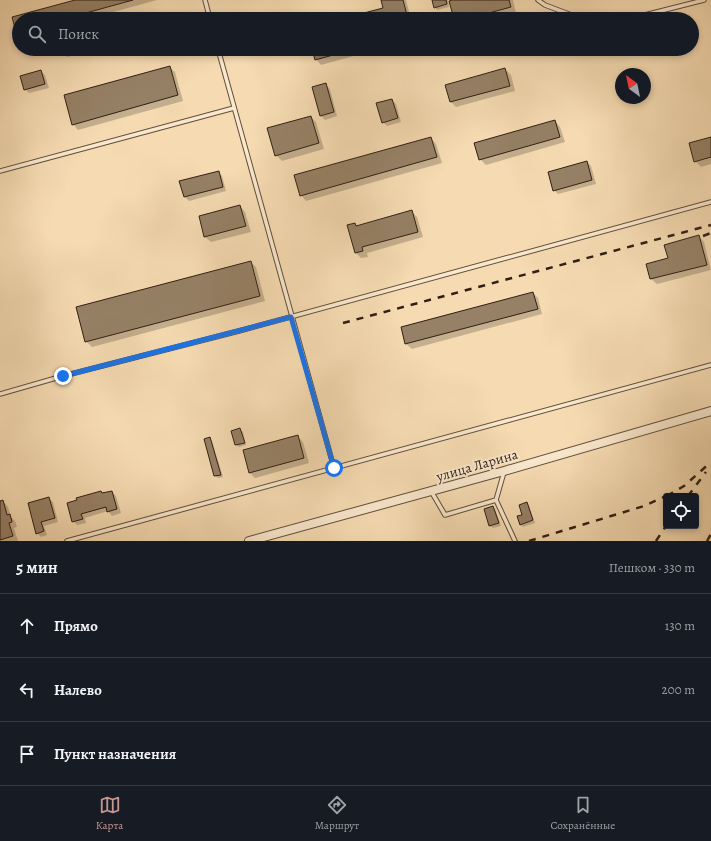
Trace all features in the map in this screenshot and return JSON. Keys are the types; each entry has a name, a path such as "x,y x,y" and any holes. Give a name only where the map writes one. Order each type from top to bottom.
{"street":[{"name":"улица Ларина","path":"249,541 431,492 711,411"}],"lane":[{"path":"205,0 208,12"},
{"path":"538,0 545,6 562,12"},
{"path":"657,12 704,0"},
{"path":"220,56 334,468"},
{"path":"0,171 234,108"},
{"path":"0,394 63,376 291,317 711,202"},
{"path":"67,541 711,365"},
{"path":"504,471 496,500 515,541"},
{"path":"431,492 445,514 496,500"}],"building":[{"path":"75,0 133,0 89,12 31,12"},
{"path":"381,0 403,0 406,12 368,12 383,8"},
{"path":"432,0 446,0 447,4 434,8"},
{"path":"509,0 511,7 493,12 452,12 449,1"},
{"path":"314,56 330,56 315,60"},
{"path":"170,66 178,95 72,125 64,95"},
{"path":"505,68 510,86 450,102 445,85"},
{"path":"41,70 45,84 24,90 20,76"},
{"path":"326,83 334,112 320,116 312,87"},
{"path":"392,99 398,118 382,123 376,103"},
{"path":"311,116 319,143 275,156 267,128"},
{"path":"555,120 560,137 479,160 474,143"},
{"path":"431,137 437,157 300,196 294,175"},
{"path":"711,137 711,157 694,162 689,143"},
{"path":"587,161 592,180 553,191 548,172"},
{"path":"219,171 223,187 184,197 179,181"},
{"path":"240,205 246,226 204,237 199,216"},
{"path":"412,210 418,232 362,247 363,251 355,253 347,225 355,223 356,226"},
{"path":"699,235 707,265 650,279 646,264 668,258 664,245"},
{"path":"251,261 260,296 85,342 76,307"},
{"path":"533,292 538,309 405,344 401,327"},
{"path":"240,428 245,443 235,445 231,431"},
{"path":"298,435 304,458 249,473 243,450"},
{"path":"210,437 221,475 214,476 204,439"},
{"path":"101,491 102,493 112,491 117,509 107,512 106,507 81,514 83,519 72,522 67,503 77,500 76,498"},
{"path":"49,497 55,518 41,522 44,531 36,534 28,503"},
{"path":"3,500 7,515 10,514 12,522 9,523 13,536 0,540 0,501"},
{"path":"527,502 533,520 520,525 517,516 522,515 519,505"},
{"path":"493,506 499,523 489,526 484,509"}],"railway":[{"path":"343,323 711,225"},
{"path":"703,236 711,233"},
{"path":"672,493 684,486 711,462"},
{"path":"690,493 706,472"},
{"path":"529,541 644,506 663,497"},
{"path":"656,541 664,529"},
{"path":"707,541 711,534"}],"route":[{"path":"63,376 291,317 334,468"}]}
